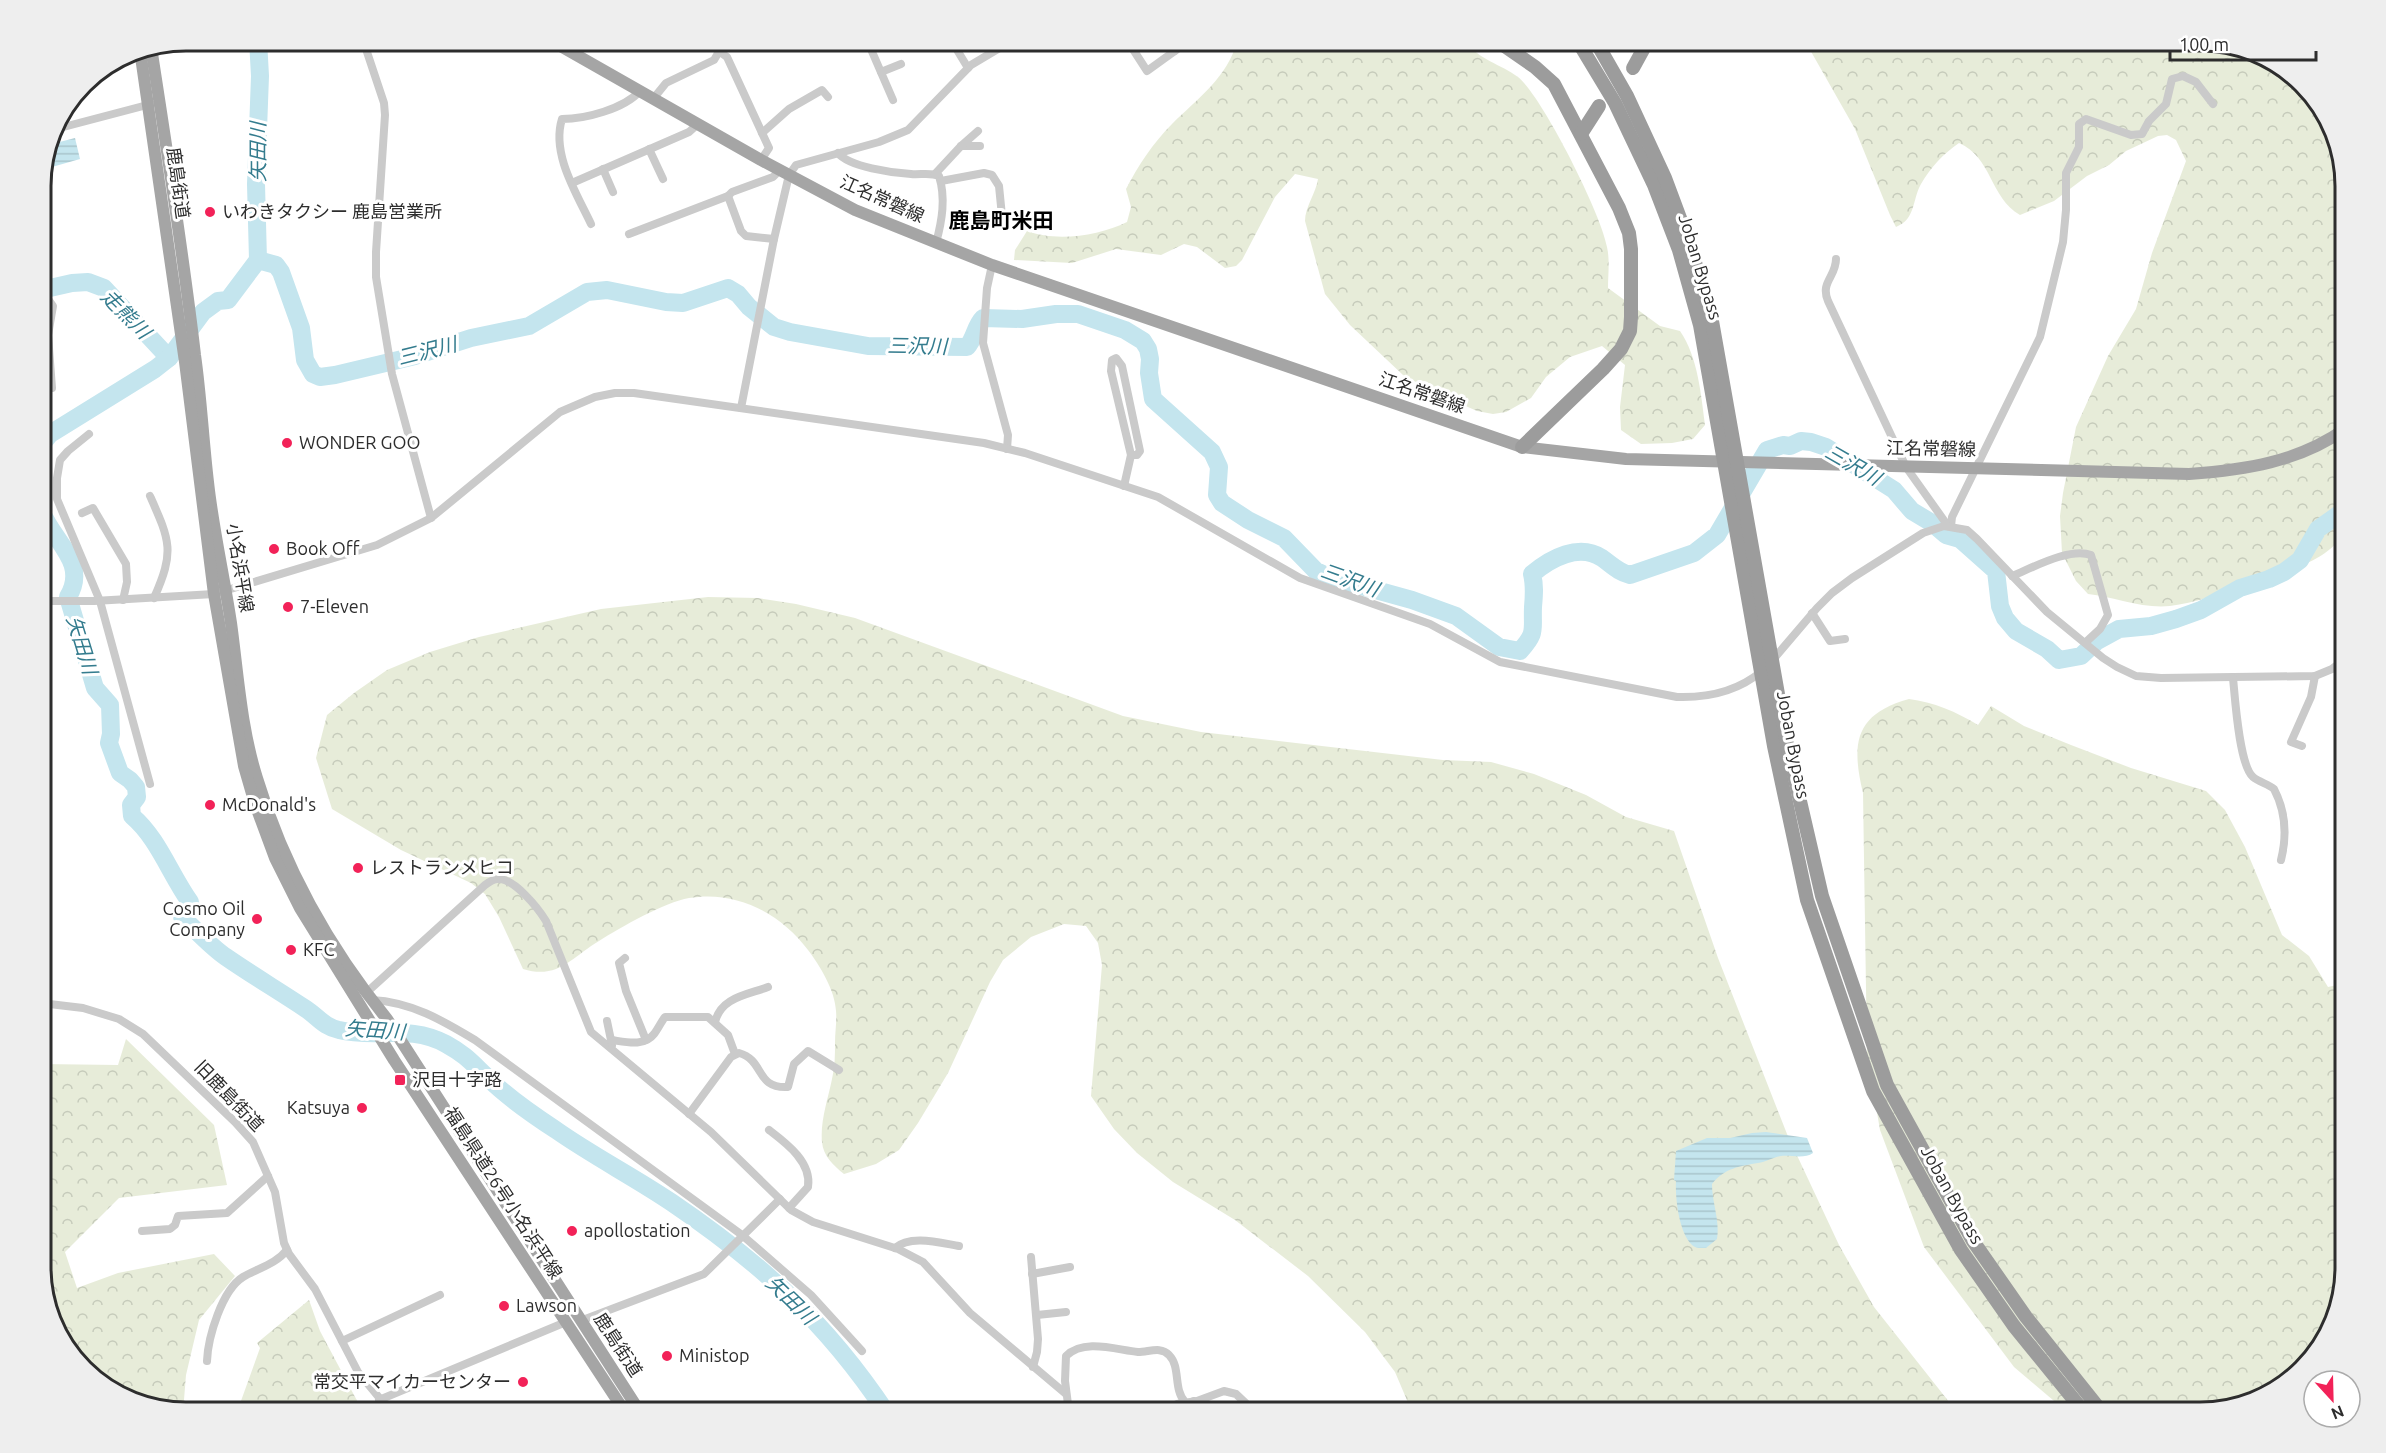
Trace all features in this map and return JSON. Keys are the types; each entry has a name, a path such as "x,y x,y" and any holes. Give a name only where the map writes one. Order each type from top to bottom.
{"highway":[{"path":"1512,51 1547,76 1562,97 1619,208 1629,232 1631,249 1629,331 1621,349 1522,447"},
{"name":"Joban Bypass","path":"1584,51 1615,103 1654,185 1679,250 1700,325 1719,402 1807,900 1873,1091 1960,1250 2014,1326 2075,1402"},
{"name":"Joban Bypass","path":"1601,51 1627,96 1660,168 1690,245 1712,321 1719,402"},
{"path":"1633,68 1642,51"},
{"path":"1581,134 1599,106"},
{"name":"Joban Bypass","path":"1781,746 1822,896 1887,1085 1973,1242 2026,1317 2093,1402"}],"main road":[{"name":"江名常磐線","path":"569,51 761,160 855,210 992,266 1522,447 1626,459 2189,474 2242,470 2289,457 2335,436"},
{"path":"152,56 154,103"},
{"name":"鹿島街道","path":"142,58 154,103 184,321"},
{"name":"小名浜平線","path":"184,321 244,766 274,858 295,898 390,1052"},
{"name":"小名浜平線","path":"220,593 256,777 295,874 318,919 369,997 387,1019 408,1055"},
{"name":"福島県道26号小名浜平線","path":"390,1052 618,1402"},
{"name":"鹿島街道","path":"408,1055 633,1402"}],"street":[{"path":"367,51 386,115 376,277 392,374 431,518"},
{"path":"653,99 666,83 714,60 718,51 727,57 769,148 761,160"},
{"path":"872,51 893,99"},
{"path":"958,51 968,68"},
{"path":"629,234 728,196 732,192 785,172 796,165 879,142 908,130 968,68 995,51"},
{"path":"1134,51 1147,71 1175,51"},
{"path":"881,72 901,64"},
{"path":"1949,526 2040,337 2063,242 2066,173 2079,147 2079,124 2086,118 2131,135 2142,134 2149,121 2166,104 2172,79 2183,76 2196,82 2213,104"},
{"path":"762,133 789,110 822,90 828,97"},
{"path":"591,224 572,183 560,144 559,128 562,119 588,116 627,102 640,91"},
{"path":"65,127 154,103"},
{"path":"572,183 689,132 698,124"},
{"path":"936,243 941,223 938,177 961,146 978,131"},
{"path":"961,146 980,146"},
{"path":"649,149 663,179"},
{"path":"838,153 845,160 859,165 909,174 938,177 984,173 992,175 999,186 1002,216"},
{"path":"603,169 613,192"},
{"path":"741,408 785,172"},
{"path":"728,196 741,231 746,236 774,239"},
{"path":"1836,259 1836,268 1826,284 1824,293 1906,467 1949,526"},
{"path":"992,266 987,288 983,343 1008,435 1007,449"},
{"path":"1124,486 1131,455 1111,371 1112,360 1116,358 1122,366 1140,451 1137,455 1131,455"},
{"path":"51,375 52,388"},
{"path":"51,601 123,600 220,593 377,545 431,518 560,412 595,397 615,393 634,393 984,443 1007,449 1158,497 1300,578 1431,624 1500,662 1668,695 1696,698 1714,695 1745,683 1765,669 1832,593 1923,533 1949,526 1958,527 1972,535 2047,612 2117,667 2136,675 2154,678 2315,676 2322,675 2335,666"},
{"path":"89,434 60,460 56,490 60,508 97,601 150,784"},
{"path":"150,496 165,532 169,556 166,572 154,598"},
{"path":"82,513 93,508 126,564 128,582 123,600"},
{"path":"2012,576 2059,557 2078,553 2091,555 2108,615 2100,629 2086,642"},
{"path":"1812,613 1830,641 1845,639"},
{"path":"2302,747 2291,742 2311,697 2315,676"},
{"path":"2233,678 2238,728 2247,766 2254,778 2274,789 2283,817 2286,839 2281,860"},
{"path":"369,997 484,885 500,878 514,884 542,914 588,1028 689,1114 789,1208 813,1222 895,1248 914,1257 931,1269 970,1313 1066,1394"},
{"path":"624,958 619,963 621,973 628,997 646,1040"},
{"path":"715,1022 717,1012 725,1004 768,987"},
{"path":"369,997 431,1014 475,1040 742,1235 811,1295 862,1351"},
{"name":"旧鹿島街道","path":"51,1004 83,1008 118,1019 143,1034 253,1142 280,1208 284,1243 287,1250 315,1289 358,1372 379,1400"},
{"path":"611,1040 639,1043 655,1033 665,1017 708,1017 728,1035 735,1054"},
{"path":"607,1021 614,1051"},
{"path":"689,1114 735,1054 742,1053 756,1064 763,1079 768,1083 786,1088 791,1085 794,1064 808,1051 839,1070"},
{"path":"769,1130 798,1155 809,1183 805,1192 789,1208"},
{"path":"142,1231 170,1228 176,1224 178,1216 227,1213 268,1176"},
{"path":"580,1321 704,1274 780,1199"},
{"path":"895,1248 900,1244 915,1241 959,1246"},
{"path":"207,1361 207,1349 229,1290 242,1277 282,1257 287,1250"},
{"path":"1030,1257 1037,1315 1037,1352 1033,1367"},
{"path":"1032,1274 1070,1267"},
{"path":"342,1341 440,1295"},
{"path":"1037,1315 1066,1312"},
{"path":"379,1400 566,1322"},
{"path":"1067,1402 1066,1356 1070,1352 1101,1347 1144,1352 1159,1349 1165,1351 1173,1360 1178,1392 1190,1402 1224,1391 1232,1382"},
{"path":"1224,1391 1236,1394 1244,1402"}],"green space":[{"path":"1234,51 1475,51 1518,77 1529,88 1541,107 1583,184 1603,231 1609,262 1608,288 1660,326 1680,331 1686,341 1698,376 1705,425 1693,439 1672,443 1641,444 1621,430 1620,407 1625,365 1602,346 1570,357 1546,377 1531,398 1506,412 1493,414 1477,411 1403,375 1350,325 1325,294 1305,221 1318,179 1295,174 1275,197 1242,260 1236,266 1225,268 1197,247 1184,244 1161,255 1116,249 1072,263 1014,260 1015,250 1027,231 1051,236 1077,236 1104,231 1127,222 1131,207 1126,189 1136,172 1165,131 1211,87"},
{"path":"1811,51 2218,52 2252,61 2289,85 2312,111 2321,126 2328,143 2335,177 2335,545 2299,567 2197,600 2170,606 2149,606 2088,594 2076,581 2062,553 2060,516 2076,427 2108,356 2136,309 2152,253 2186,161 2176,140 2167,135 2158,136 2126,151 2109,165 2087,176 2054,201 2020,215 2002,199 1978,158 1970,149 1959,143 1929,172 1918,190 1907,219 1896,227 1855,129"},
{"path":"708,597 758,598 796,604 855,618 1123,716 1201,732 1443,760 1491,762 1534,774 1586,795 1626,817 1674,831 1718,958 1787,1134 1839,1245 1874,1307 1949,1402 1408,1402 1395,1372 1365,1332 1308,1276 1235,1220 1173,1182 1137,1153 1114,1129 1091,1096 1102,965 1098,943 1086,926 1064,924 1031,937 1003,960 990,982 948,1073 899,1150 876,1164 844,1174 827,1156 822,1142 823,1118 835,1061 836,1015 833,995 822,971 808,950 784,925 770,915 740,901 723,898 706,896 679,900 631,922 564,965 546,972 535,972 523,969 499,917 485,894 471,883 401,850 332,809 316,758 327,715 354,693 387,670 430,652 479,637 601,609"},
{"path":"1909,699 1927,702 1945,708 1978,725 1991,706 2024,726 2071,745 2131,768 2206,791 2225,810 2245,847 2282,935 2309,956 2328,987 2335,985 2334,1285 2325,1319 2307,1349 2282,1374 2267,1384 2244,1394 2218,1401 2055,1402 2014,1367 1924,1247 1880,1130 1867,1054 1863,793 1859,775 1858,745 1861,733 1868,722 1877,713"},
{"path":"126,1039 214,1125 227,1185 119,1198 65,1252 77,1288 118,1273 214,1254 235,1276 199,1320 186,1375 184,1402 168,1401 134,1392 104,1374 79,1349 69,1334 61,1319 54,1293 51,1276 51,1064 118,1065"},
{"path":"309,1300 320,1331 358,1402 241,1402 260,1348 257,1343"}],"water":[{"path":"75,138 80,159 53,167 58,142"},
{"path":"1766,1132 1807,1138 1813,1153 1778,1157 1745,1165 1722,1174 1712,1184 1717,1239 1706,1248 1694,1246 1684,1232 1679,1215 1676,1181 1674,1180 1676,1151 1707,1138 1730,1138"}],"waterway":[{"name":"矢田川","path":"51,433 169,358 203,312 218,301 228,300 258,260 256,184 260,76 259,51"},
{"name":"三沢川","path":"258,260 276,265 281,272 301,328 305,360 313,374 320,377 415,356 471,338 529,326 587,292 607,290 666,302 683,303 728,288 738,294 749,307 774,327 868,346 967,347 983,318 1022,319 1056,314 1078,314 1125,330 1143,341 1150,359 1149,373 1153,399 1212,452 1219,467 1217,495 1222,503 1248,520 1284,538 1316,571 1456,616 1499,647 1520,651 1532,631 1534,590 1532,574 1540,568 1565,554 1584,552 1602,558 1630,575 1694,553 1717,535 1767,450 1783,445 1790,446 1801,441 1826,447 1894,490 1912,511 1946,535 1960,539 1996,571 2000,606 2005,618 2016,631 2047,649 2059,660 2081,656 2097,641 2119,629 2151,626 2176,619 2201,610 2240,588 2284,572 2300,560 2318,529 2335,517"},
{"name":"走熊川","path":"51,288 88,282 104,288 169,358"},
{"name":"矢田川","path":"51,529 72,562 73,584 68,597 95,688 110,705 109,743 120,773 136,787 137,797 131,805 132,816 157,845 190,902 190,909 182,917 220,953 306,1009 329,1027 353,1032 419,1035 432,1038 459,1052 529,1112 584,1149 671,1202 763,1272 790,1296 840,1350 879,1402"}],"place":[{"name":"いわきタクシー 鹿島営業所","path":"210,212"},
{"name":"WONDER GOO","path":"287,443"},
{"name":"Book Off","path":"274,549"},
{"name":"7-Eleven","path":"288,607"},
{"name":"McDonald's","path":"210,805"},
{"name":"レストランメヒコ","path":"358,868"},
{"name":"Cosmo Oil Company","path":"257,919"},
{"name":"KFC","path":"291,950"},
{"name":"沢目十字路","path":"400,1080"},
{"name":"Katsuya","path":"362,1108"},
{"name":"apollostation","path":"572,1231"},
{"name":"Lawson","path":"504,1306"},
{"name":"Ministop","path":"667,1356"},
{"name":"常交平マイカーセンター","path":"523,1382"}],"district":[{"name":"鹿島町米田","path":"1001,221"}]}
